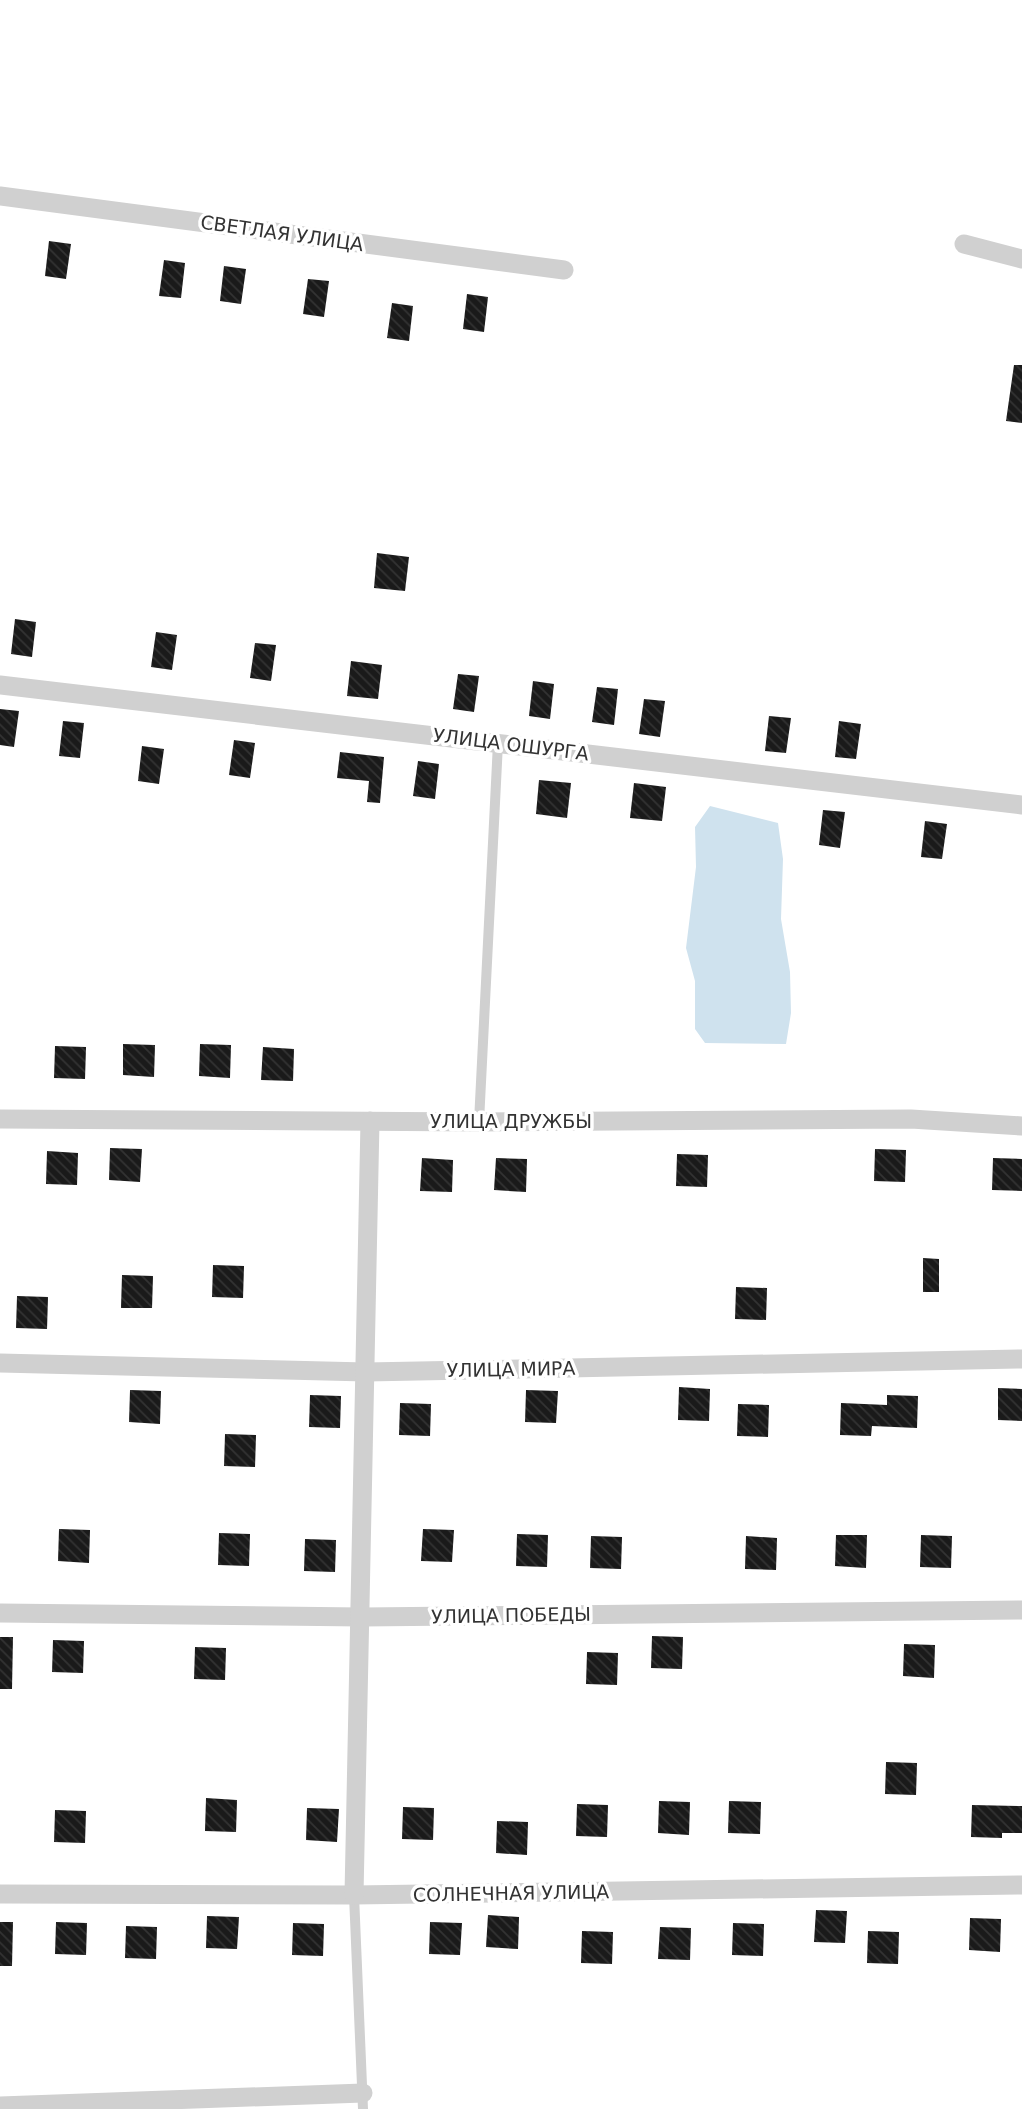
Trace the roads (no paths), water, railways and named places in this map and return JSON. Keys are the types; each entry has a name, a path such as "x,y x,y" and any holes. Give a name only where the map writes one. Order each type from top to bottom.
{"street":[{"name":"СВЕТЛАЯ УЛИЦА","path":"0,195 564,270"},
{"path":"964,244 1022,259"},
{"name":"УЛИЦА ОШУРГА","path":"0,685 1022,805"},
{"name":"УЛИЦА ДРУЖБЫ","path":"0,1119 479,1122 911,1119 1022,1126"},
{"path":"354,1895 362,1617 370,1121"},
{"name":"УЛИЦА МИРА","path":"0,1363 366,1372 1022,1359"},
{"name":"УЛИЦА ПОБЕДЫ","path":"0,1613 362,1617 1022,1610"},
{"name":"СОЛНЕЧНАЯ УЛИЦА","path":"0,1894 354,1895 1022,1885"},
{"path":"0,2106 363,2101"}],"lane":[{"path":"479,1122 498,742"},
{"path":"354,1895 363,2101"}],"water":[{"path":"710,806 778,823 783,859 781,919 790,972 791,1013 786,1044 705,1043 695,1029 695,981 686,948 696,867 695,827"}]}
